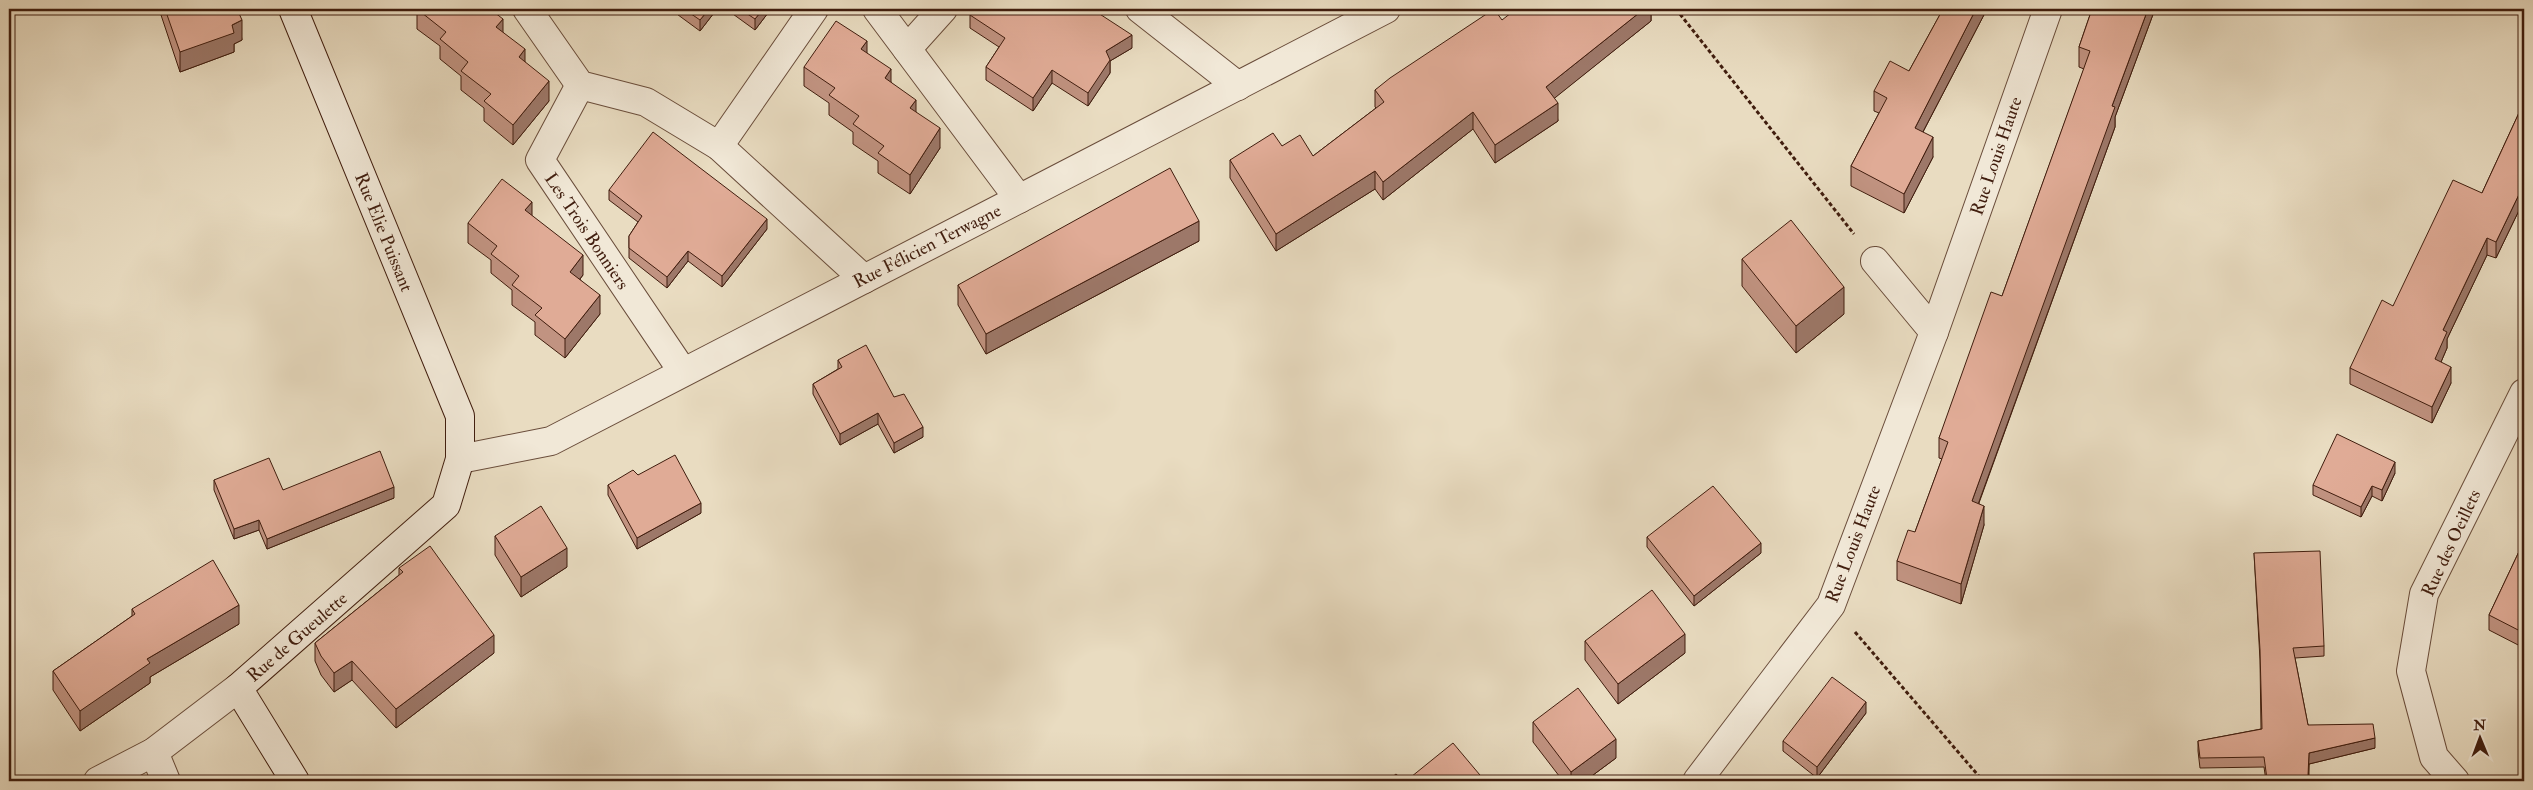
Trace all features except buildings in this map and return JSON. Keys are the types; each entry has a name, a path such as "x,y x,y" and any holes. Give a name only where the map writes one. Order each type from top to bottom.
{"street":[{"path":"526,9 580,85 646,102 719,146 864,279"},
{"path":"719,146 814,9"},
{"path":"877,9 1019,199"},
{"path":"907,49 944,9"},
{"path":"1140,9 1238,86"},
{"name":"Rue Félicien Terwagne","path":"460,459 551,441 1238,86 1383,9"},
{"name":"Rue Louis Haute","path":"1697,781 1831,605 1934,332 2048,9"},
{"name":"Rue Elie Puissant","path":"298,10 460,416 460,459"},
{"name":"Les Trois Bonniers","path":"580,85 540,160 683,372"},
{"path":"1875,260 1934,332"},
{"name":"Rue des Oeillets","path":"2455,781 2434,758 2411,671 2424,594 2524,393"},
{"name":"Rue de Gueulette","path":"98,781 154,752 238,688 446,505 460,459"},
{"path":"238,688 295,781"},
{"path":"154,752 166,781"}],"path":[{"path":"1676,9 1875,260"},
{"path":"1831,605 1983,781"}]}
